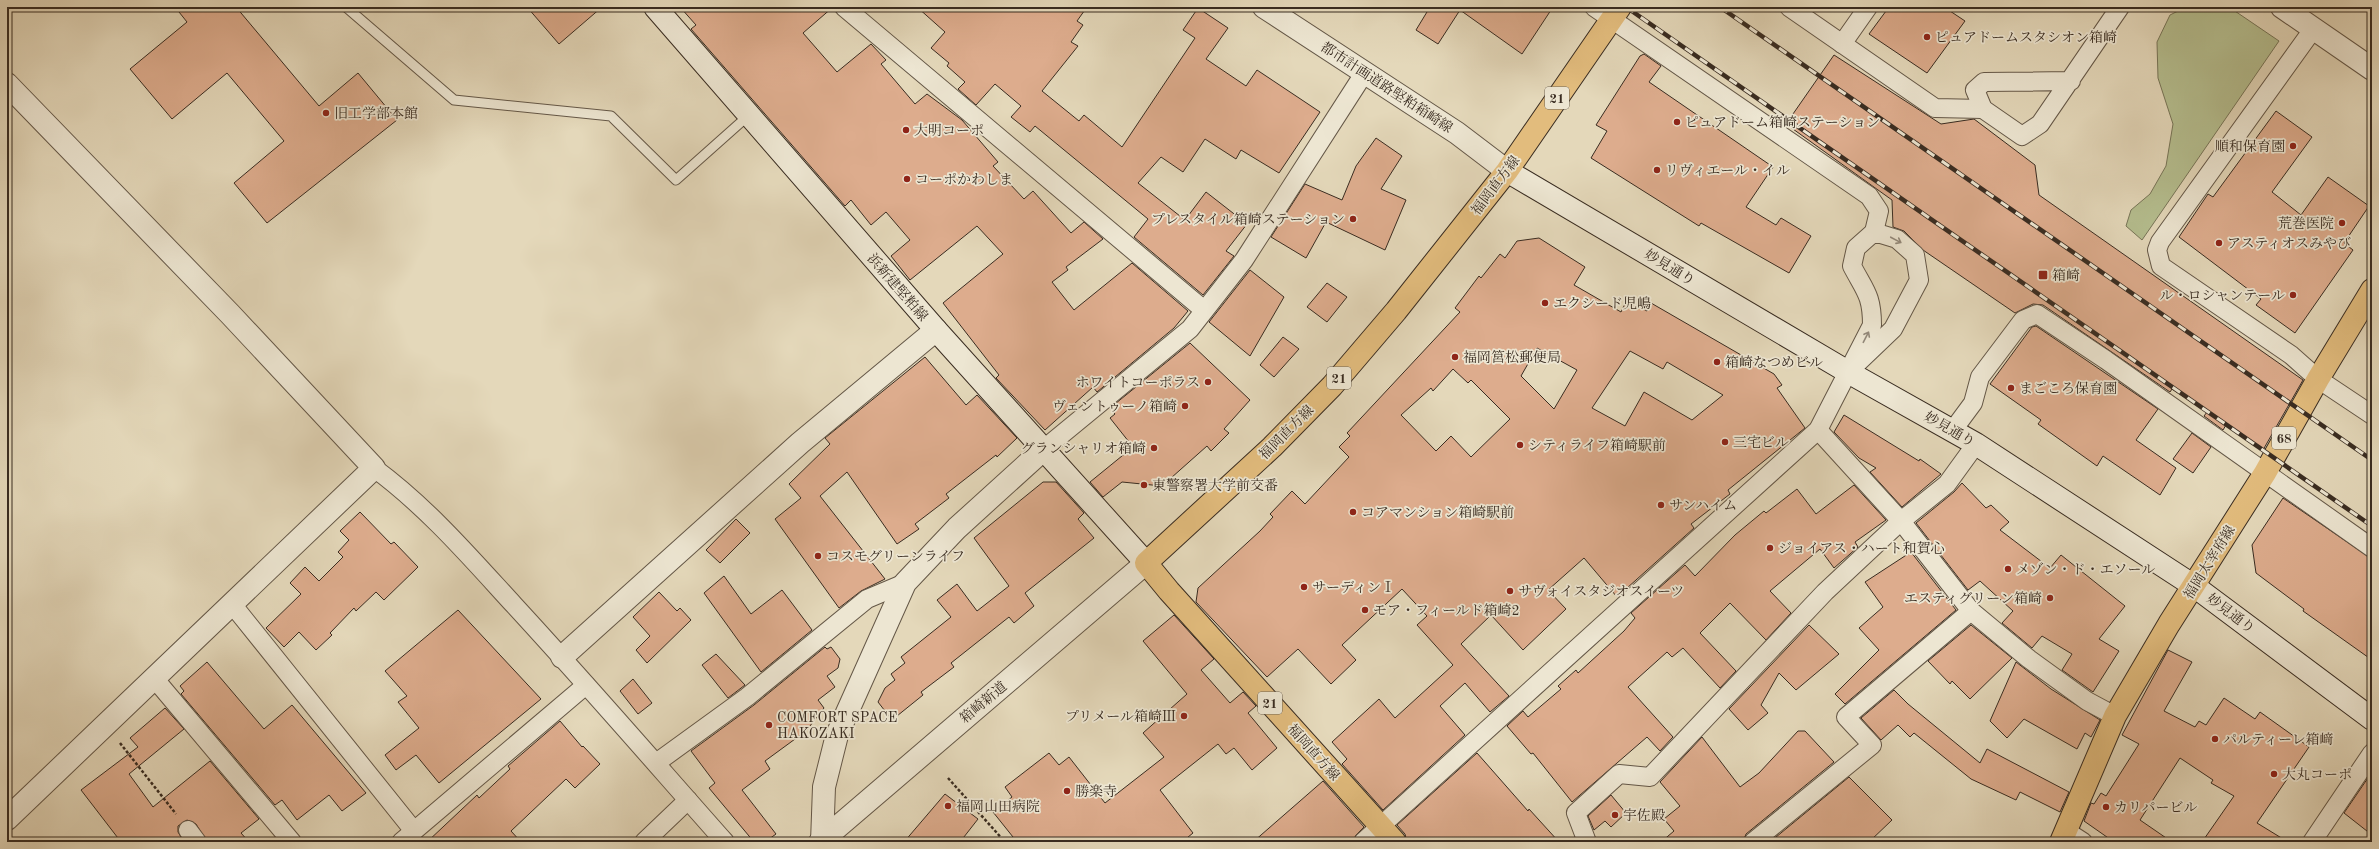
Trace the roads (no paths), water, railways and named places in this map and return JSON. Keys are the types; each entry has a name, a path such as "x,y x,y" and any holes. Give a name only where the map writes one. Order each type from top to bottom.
{"main road":[{"name":"福岡直方線","path":"1388,834 1169,591 1146,563 1256,462 1332,386 1396,312 1507,171 1609,11"},
{"name":"福岡太宰府線","path":"2070,838 2115,716 2265,473 2318,379 2372,290"}],"street":[{"name":"浜新建堅粕線","path":"656,7 936,330 1044,448 1122,538 1146,563"},
{"path":"844,7 1204,310"},
{"name":"都市計画道路堅粕箱崎線","path":"1264,7 1366,72 1457,133 1507,171"},
{"path":"1789,7 1935,108 1983,109"},
{"path":"1842,44 1868,7"},
{"path":"2071,81 1984,82 1975,90 1983,109 2022,136 2040,124 2071,81 2120,7"},
{"path":"2282,7 2372,69"},
{"path":"1363,842 1388,834 1818,430 1872,325 1872,307 1868,294 1852,266 1856,248 1874,232 1879,211 1869,196 1609,11"},
{"path":"2314,28 2165,236 2157,250 2161,266 2290,355 2318,379 2372,415"},
{"path":"822,841 824,787 837,735 905,583 956,528 1044,448 1190,329 1244,260 1366,72"},
{"path":"7,84 209,292 374,468 418,504 437,523 562,657 725,842"},
{"name":"妙見通り","path":"1507,171 1848,372 1976,444 2194,586 2372,719"},
{"path":"1848,372 1893,330 1919,280 1916,254 1897,239 1874,232"},
{"path":"1953,430 1973,403 1980,377 2023,320 2037,314 2106,360 2372,548"},
{"path":"562,657 800,443 936,330"},
{"path":"1818,430 1901,521 1971,611 2029,660 2088,701 2115,716"},
{"path":"1587,842 1576,813 1619,774 1650,776 1825,592 1901,521 1947,484 1976,444"},
{"path":"7,819 374,468"},
{"name":"箱崎新道","path":"822,841 1146,563"},
{"path":"656,763 747,697 867,599 905,583"},
{"path":"232,604 408,837 586,685"},
{"path":"1753,842 1872,745 1846,718 1971,611"},
{"path":"154,678 292,842"},
{"path":"2312,842 2372,753"},
{"path":"644,842 688,800"}],"lane":[{"path":"346,7 454,100 612,116 676,180 749,115"}],"railway":[{"path":"1626,7 2372,526"},
{"path":"1720,7 2372,460"}],"place":[{"name":"ピュアドームスタシオン箱崎","path":"1927,37"},
{"name":"旧工学部本館","path":"326,113"},
{"name":"ピュアドーム箱崎ステーション","path":"1677,122"},
{"name":"大明コーポ","path":"906,130"},
{"name":"順和保育園","path":"2293,146"},
{"name":"リヴィエール・イル","path":"1657,170"},
{"name":"コーポかわしま","path":"907,179"},
{"name":"プレスタイル箱崎ステーション","path":"1353,219"},
{"name":"荒巻医院","path":"2342,223"},
{"name":"アスティオスみやび","path":"2219,243"},
{"name":"箱崎","path":"2043,275"},
{"name":"ル・ロシャンテール","path":"2293,295"},
{"name":"エクシード児嶋","path":"1545,303"},
{"name":"福岡筥松郵便局","path":"1455,357"},
{"name":"箱崎なつめビル","path":"1717,362"},
{"name":"ホワイトコーポラス","path":"1208,382"},
{"name":"まごころ保育園","path":"2011,388"},
{"name":"ヴェントゥーノ箱崎","path":"1185,406"},
{"name":"三宅ビル","path":"1725,442"},
{"name":"シティライフ箱崎駅前","path":"1520,445"},
{"name":"グランシャリオ箱崎","path":"1154,448"},
{"name":"東警察署大学前交番","path":"1144,485"},
{"name":"サンハイム","path":"1661,505"},
{"name":"コアマンション箱崎駅前","path":"1353,512"},
{"name":"ジョイアス・ハート和賀心","path":"1770,548"},
{"name":"コスモグリーンライフ","path":"818,556"},
{"name":"メゾン・ド・エソール","path":"2008,569"},
{"name":"サーディンⅠ","path":"1304,587"},
{"name":"サヴォイスタジオスイーツ","path":"1510,591"},
{"name":"エスティグリーン箱崎","path":"2050,598"},
{"name":"モア・フィールド箱崎2","path":"1365,610"},
{"name":"プリメール箱崎Ⅲ","path":"1184,716"},
{"name":"COMFORT SPACE HAKOZAKI","path":"769,725"},
{"name":"パルティーレ箱﨑","path":"2215,739"},
{"name":"大丸コーポ","path":"2274,774"},
{"name":"勝楽寺","path":"1067,791"},
{"name":"福岡山田病院","path":"948,806"},
{"name":"カリパービル","path":"2106,807"},
{"name":"宇佐殿","path":"1615,815"}]}
